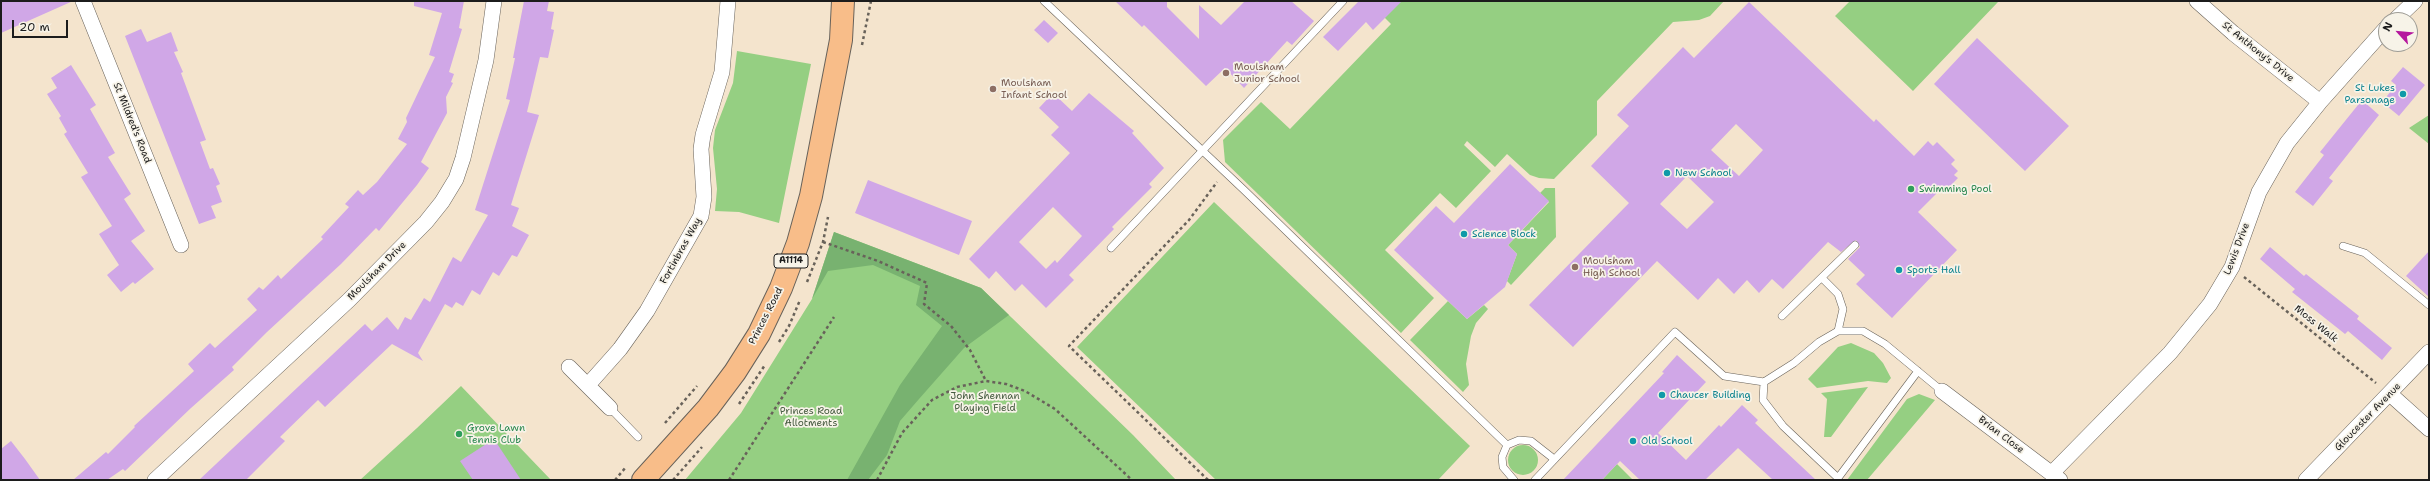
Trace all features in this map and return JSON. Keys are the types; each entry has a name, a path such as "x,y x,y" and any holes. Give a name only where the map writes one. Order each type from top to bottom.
{"main road":[{"name":"Princes Road","path":"643,480 708,408 735,372 759,334 781,288 798,243 811,196 841,40 844,1"}],"street":[{"name":"St Mildred's Road","path":"83,1 181,245"},
{"name":"Moulsham Drive","path":"155,480 349,300 426,222 442,202 456,179 465,150 486,60 494,1"},
{"name":"Fortinbras Way","path":"588,386 620,349 646,311 701,216 704,197 701,149 703,135 722,72 728,1"},
{"name":"St Anthony's Drive","path":"2197,1 2233,33 2320,102"},
{"path":"2403,12 2415,1"},
{"name":"Lewis Drive","path":"2056,476 2190,329 2210,304 2232,267 2250,215 2272,168 2287,143 2320,102 2378,37"},
{"name":"Gloucester Avenue","path":"2306,480 2429,352"},
{"path":"569,367 610,408"},
{"name":"Brian Close","path":"1942,391 2056,476"},
{"path":"2390,394 2429,429"}],"lane":[{"path":"1044,1 1507,445"},
{"path":"1110,248 1343,1"},
{"path":"1782,316 1855,245"},
{"path":"2344,246 2365,253 2429,305"},
{"path":"1822,278 1838,294 1843,309 1838,331"},
{"path":"1535,480 1675,332 1724,376 1764,382 1794,363 1819,342 1838,331 1863,331 1885,344 1942,391"},
{"path":"1764,382 1763,400 1783,426 1838,478 1918,371"},
{"path":"610,408 638,437"},
{"path":"1514,480 1503,467 1502,458 1507,445 1519,440 1531,441 1554,459"}],"path":[{"path":"1208,480 1069,346 1190,220 1225,173"},
{"path":"823,242 878,261 927,283 924,304 950,326 970,350 986,381"},
{"name":"Moss Walk","path":"2232,267 2390,394"},
{"path":"729,480 834,316"},
{"path":"660,429 702,380"},
{"path":"876,480 902,433 932,400 956,387 986,381 1006,384 1025,391 1055,408 1132,480"},
{"path":"615,480 631,461"}],"green space":[{"path":"1368,1 1724,1 1710,16 1699,20 1673,22 1597,101 1597,135 1554,179 1539,178 1530,175 1507,154 1495,167 1467,141 1464,145 1491,171 1456,208 1440,193 1385,250 1434,298 1401,333 1225,162 1223,140 1261,102 1290,129 1391,24"},
{"path":"1850,1 1998,2 1913,91 1835,16"},
{"path":"737,51 811,64 779,223 739,212 715,211 717,189 713,148 715,130 733,83"},
{"path":"2429,115 2429,144 2409,128"},
{"path":"1545,188 1555,188 1556,237 1511,285 1507,281 1517,254 1508,245 1549,202 1540,193"},
{"path":"1214,202 1470,446 1438,480 1216,480 1077,347"},
{"path":"834,232 981,288 1133,435 1176,480 685,480 741,413 812,299"},
{"path":"834,232 981,288 1009,315 964,348 900,421 887,455 868,480 847,480 900,385 942,326 916,305 920,286 873,265 828,271 812,299"},
{"path":"1448,301 1467,319 1484,305 1488,309 1476,323 1471,336 1466,364 1469,385 1463,392 1410,340"},
{"path":"1851,343 1874,353 1883,363 1891,378 1887,383 1868,381 1817,388 1808,379 1838,347"},
{"name":"Grove Lawn Tennis Club","path":"461,386 551,480 360,480 417,428"},
{"path":"1868,387 1831,437 1824,437 1827,399 1821,393"},
{"path":"1919,394 1935,400 1867,480 1847,480 1907,399"},
{"path":"1523,445 1534,449 1538,460 1534,471 1523,475 1512,471 1508,460 1512,449"},
{"path":"1617,464 1633,480 1602,480"}],"building":[{"path":"1,1 73,1 1,33"},
{"path":"414,1 464,1 459,28 462,29 449,72 454,74 451,82 453,83 446,97 447,113 421,162 429,168 417,185 379,231 376,228 341,264 267,332 232,367 234,370 191,408 125,471 123,469 107,480 73,480 106,452 108,454 135,427 134,426 194,371 188,364 210,343 215,348 257,310 247,299 259,287 263,290 278,275 281,279 323,239 321,237 349,207 345,204 358,190 363,195 377,182 407,144 398,139 407,122 406,118 435,57 429,55 442,13 414,6"},
{"path":"524,1 549,1 547,11 554,12 551,29 554,30 548,58 540,57 527,112 539,115 511,205 519,208 512,226 529,235 517,257 512,255 499,276 493,272 480,295 472,290 463,306 456,302 452,308 445,304 418,353 423,361 392,344 325,407 318,400 280,437 285,441 246,480 199,480 365,324 372,331 387,317 398,330 405,317 411,320 424,298 430,302 453,257 461,262 488,215 475,210 510,100 506,99 515,58 513,58"},
{"path":"1115,1 1167,1 1167,7 1199,39 1199,5 1221,25 1245,1 1291,1 1314,21 1292,45 1287,41 1244,88 1225,68 1206,86 1144,25 1142,27"},
{"path":"1359,1 1402,1 1373,30 1366,22 1338,51 1323,37"},
{"name":"New School","path":"1749,2 1874,122 1876,119 1914,156 1928,141 1933,146 1937,142 1955,160 1951,164 1958,171 1954,175 1958,178 1945,191 1942,188 1918,212 1957,250 1892,318 1856,284 1865,275 1848,259 1860,247 1856,240 1841,252 1828,242 1783,289 1772,279 1759,293 1747,280 1734,294 1718,278 1698,300 1657,261 1573,347 1529,305 1629,203 1591,166 1629,126 1617,115 1683,47 1694,58","holes":["1736,124 1763,150 1739,176 1711,150","1687,176 1714,202 1687,229 1660,204"]},
{"path":"1044,20 1058,33 1048,43 1034,30"},
{"path":"141,29 147,42 171,32 178,51 174,52 183,72 181,73 206,140 200,142 210,169 213,168 220,184 216,186 222,202 211,206 216,218 199,224 125,36"},
{"path":"1977,38 2069,126 2025,171 1934,84"},
{"path":"71,65 96,105 90,109 115,153 108,157 131,194 124,199 145,231 131,241 154,269 135,284 133,282 121,292 107,275 119,265 99,234 112,226 81,177 88,173 64,134 67,132 59,118 61,116 47,94 57,88 51,78"},
{"name":"St Lukes Parsonage","path":"2403,67 2425,85 2399,116 2382,102 2396,85 2391,81"},
{"path":"1053,93 1072,111 1089,93 1134,131 1132,133 1164,168 1149,184 1152,187 1112,227 1114,229 1069,275 1074,280 1046,308 1022,284 1015,291 996,271 989,279 969,259 1070,153 1051,135 1059,127 1039,108","holes":["1053,207 1082,236 1057,263 1055,260 1046,269 1019,242"]},
{"path":"2362,100 2379,115 2329,178 2333,181 2313,206 2295,192 2324,155 2320,152"},
{"name":"Science Block","path":"1510,164 1549,201 1508,245 1517,254 1505,287 1467,319 1394,250 1436,206 1454,223"},
{"path":"868,180 972,221 959,255 855,213"},
{"path":"2270,247 2304,276 2306,274 2359,316 2357,319 2392,348 2382,360 2348,331 2345,334 2292,292 2295,289 2260,259"},
{"path":"2429,251 2429,297 2406,276"},
{"name":"Old School","path":"1677,355 1706,382 1658,433 1686,460 1719,425 1721,427 1742,405 1758,420 1755,423 1816,480 1773,480 1738,448 1705,480 1640,480 1620,461 1602,480 1563,480 1664,373 1662,372"},
{"path":"494,439 521,480 473,480 460,461"},
{"path":"11,441 40,480 1,480 1,449"}],"place":[{"name":"Moulsham Junior School","path":"1226,73"},
{"name":"Moulsham Infant School","path":"993,89"},
{"name":"St Lukes Parsonage","path":"2403,94"},
{"name":"New School","path":"1667,173"},
{"name":"Swimming Pool","path":"1911,189"},
{"name":"Science Block","path":"1464,234"},
{"name":"Moulsham High School","path":"1575,267"},
{"name":"Sports Hall","path":"1899,270"},
{"name":"Chaucer Building","path":"1662,395"},
{"name":"Grove Lawn Tennis Club","path":"459,434"},
{"name":"Old School","path":"1633,441"}],"park label":[{"name":"John Shennan Playing Field","path":"985,402"},
{"name":"Princes Road Allotments","path":"811,416"}]}
